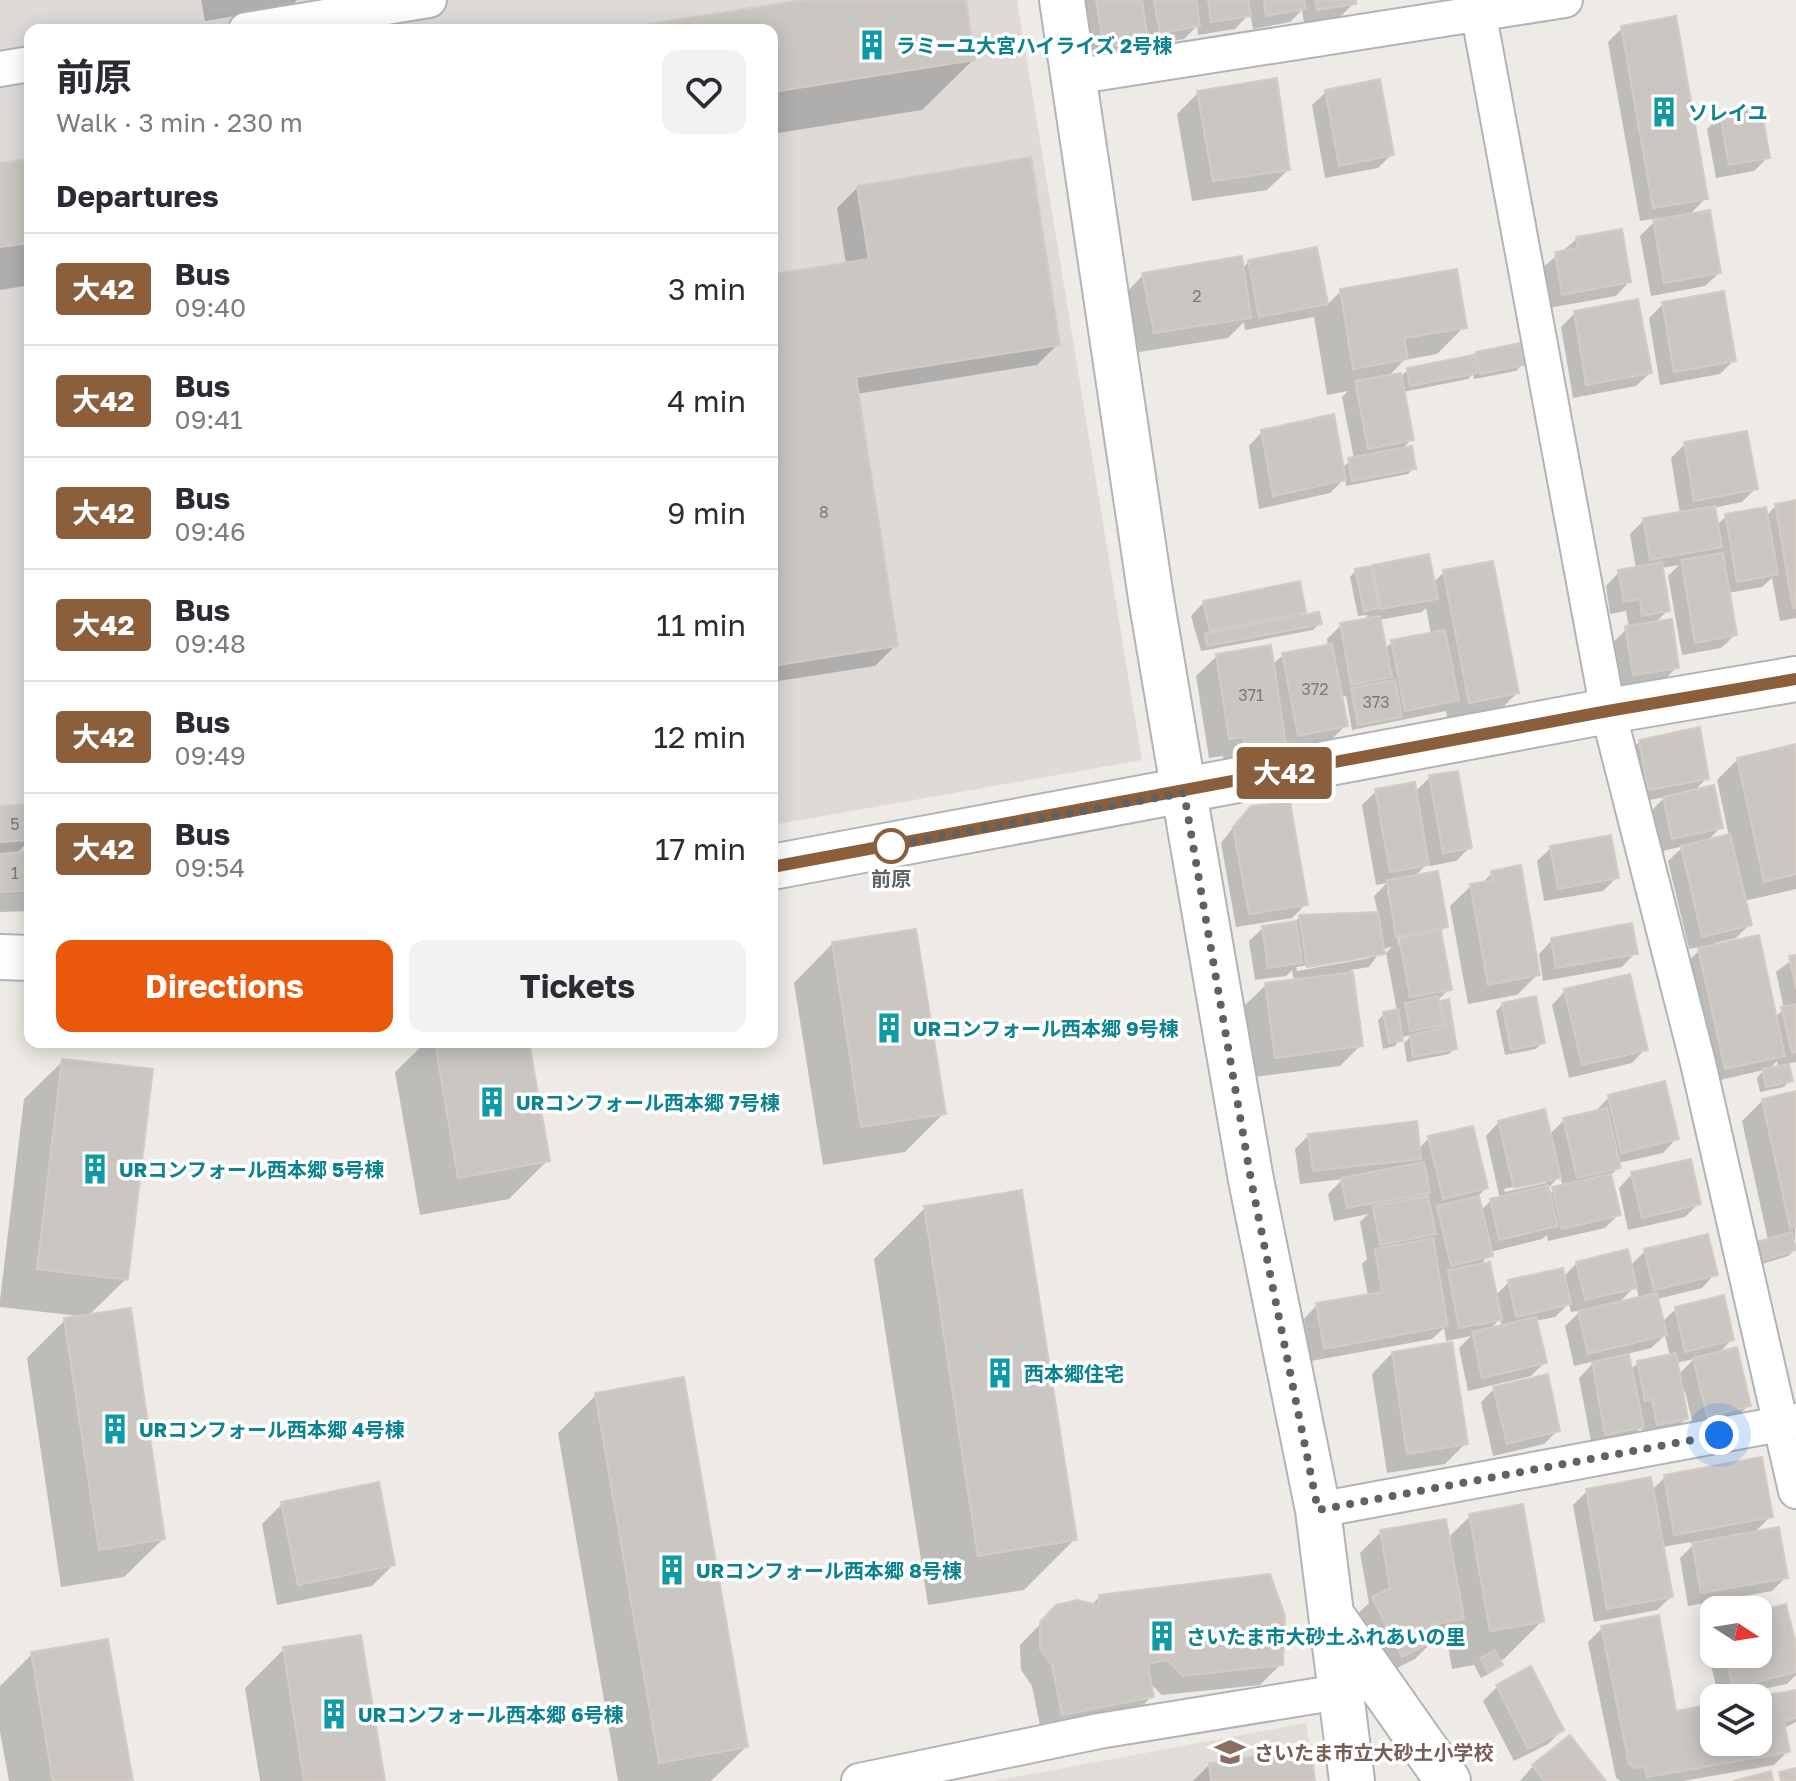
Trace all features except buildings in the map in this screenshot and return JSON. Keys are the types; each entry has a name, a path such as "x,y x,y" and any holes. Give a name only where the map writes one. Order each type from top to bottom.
{"street":[{"path":"283,24 429,0"},
{"path":"1062,0 1184,793 1251,1180 1318,1510 1328,1610 1352,1781"},
{"path":"1073,77 1478,8 1565,0"},
{"path":"1478,8 1608,711 1788,1422 1796,1491"},
{"path":"0,69 24,65"},
{"path":"778,866 1184,793 1608,711 1796,679"},
{"path":"0,957 24,958"},
{"path":"1318,1510 1788,1422"},
{"path":"1328,1610 1448,1781"},
{"path":"859,1781 1099,1731 1339,1692"}],"shaded area":[{"path":"0,0 1017,0 1142,760 778,824 778,24 24,24 24,894 0,893"},
{"name":"さいたま市立大砂土小学校","path":"1306,1723 1315,1781 994,1781"}],"bus line":[{"name":"大42","path":"778,866 1184,793 1608,711 1796,679"}],"place":[{"name":"ラミーユ大宮ハイライズ 2号棟","path":"872,45"},
{"name":"ソレイユ","path":"1664,112"},
{"name":"前原","path":"891,846"},
{"name":"URコンフォール西本郷 9号棟","path":"889,1028"},
{"name":"URコンフォール西本郷 7号棟","path":"492,1102"},
{"name":"URコンフォール西本郷 5号棟","path":"95,1169"},
{"name":"西本郷住宅","path":"1000,1373"},
{"name":"URコンフォール西本郷 4号棟","path":"115,1429"},
{"name":"URコンフォール西本郷 8号棟","path":"672,1570"},
{"name":"さいたま市大砂土ふれあいの里","path":"1162,1636"},
{"name":"URコンフォール西本郷 6号棟","path":"334,1714"},
{"name":"さいたま市立大砂土小学校","path":"1230,1752"}],"route":[{"path":"891,846 881,847 1184,793 1251,1180 1318,1510 1719,1435"}]}
